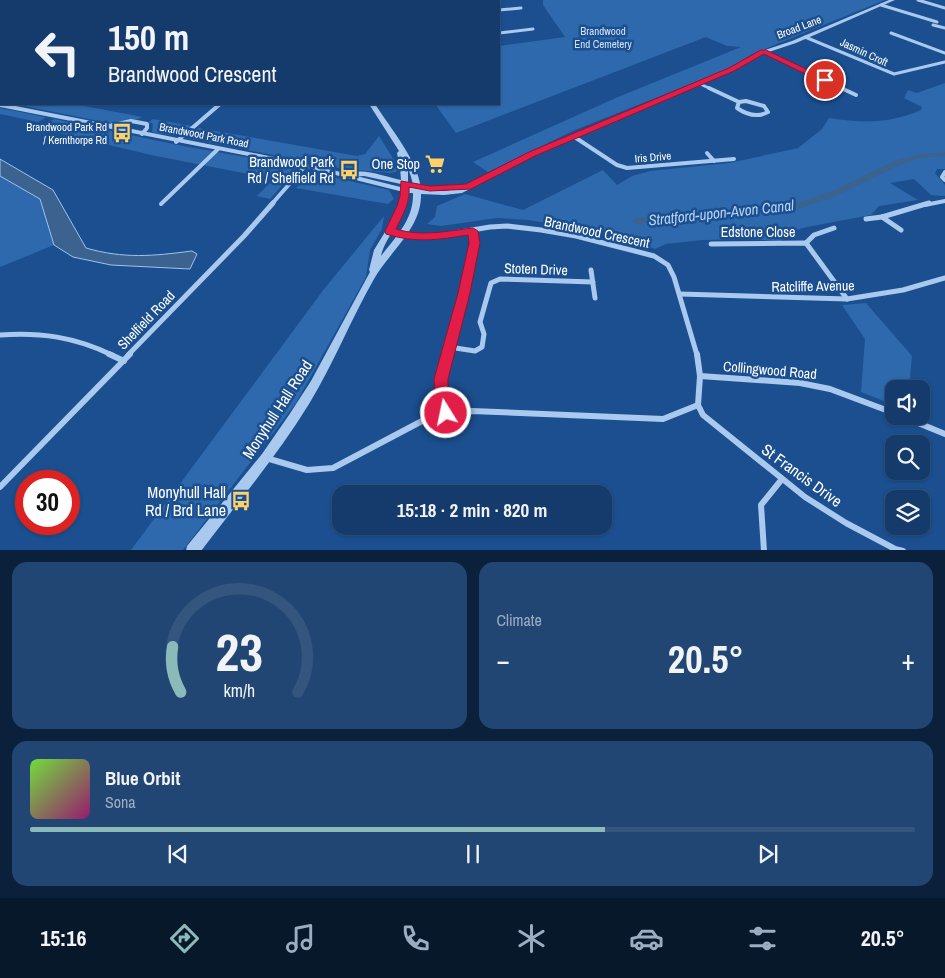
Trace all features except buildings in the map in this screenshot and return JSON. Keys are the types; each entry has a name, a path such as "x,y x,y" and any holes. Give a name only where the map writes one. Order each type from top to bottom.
{"street":[{"name":"Broad Lane","path":"416,202 428,196 453,192 468,187 532,154 731,70 764,51 806,37 893,0"},
{"path":"918,0 945,8"},
{"path":"881,5 937,22"},
{"path":"500,10 521,8"},
{"path":"925,22 945,28"},
{"path":"500,33 532,29"},
{"path":"891,33 945,52"},
{"name":"Jasmin Croft","path":"806,37 894,74 945,62"},
{"path":"764,51 856,95"},
{"path":"698,83 739,102 759,104 768,109 768,112 760,116 750,116 737,108 739,102"},
{"name":"Brandwood Park Road","path":"0,105 108,126 176,142 218,148 350,175 364,174 410,187"},
{"path":"176,142 219,105"},
{"path":"373,105 410,165 410,187"},
{"name":"Brandwood Park Road","path":"108,126 131,121 147,124 147,128 142,134"},
{"name":"Iris Drive","path":"573,136 617,164 627,168 734,159"},
{"path":"161,204 218,148"},
{"path":"399,148 410,187"},
{"path":"707,153 714,161"},
{"name":"Shelfield Road","path":"0,487 265,214 305,166"},
{"path":"945,172 942,177 945,180"},
{"name":"Broad Lane","path":"410,187 468,187"},
{"name":"Broad Lane","path":"410,187 453,192"},
{"name":"Monyhull Hall Road","path":"192,550 266,458 306,399 372,274 404,236 412,219 416,202 410,187"},
{"name":"Monyhull Hall Road","path":"372,274 378,250 390,231 410,187"},
{"path":"866,219 882,217 937,201 945,201"},
{"path":"882,217 901,230"},
{"name":"Brandwood Crescent","path":"390,231 404,236 430,237 507,226 576,236 637,250 662,259 668,265 680,294 697,354 700,376 698,405"},
{"name":"Edstone Close","path":"711,244 806,243 814,235 834,228"},
{"path":"446,413 441,379 472,257 475,243 473,231"},
{"name":"Edstone Close","path":"806,243 847,299"},
{"path":"591,270 595,298"},
{"name":"Stoten Drive","path":"449,347 475,351 482,347 484,334 480,322 491,283 494,280 500,278 592,282"},
{"name":"Ratcliffe Avenue","path":"680,294 847,299 903,290 945,278"},
{"path":"0,335 24,333 56,334 92,345 124,361"},
{"name":"Collingwood Road","path":"700,376 800,383 858,398 885,409"},
{"path":"266,458 301,470 318,472 333,468 422,421 446,413 508,412 606,418 663,419 698,405"},
{"name":"St Francis Drive","path":"698,405 703,415 805,497 895,549 903,550"},
{"path":"923,425 945,434"},
{"path":"764,550 761,505 782,479"}],"green space":[{"name":"Brandwood End Cemetery","path":"543,0 885,0 752,54 726,70 575,130 488,172 473,162 618,97 741,47 727,46 706,37 456,133 436,105 500,105 500,46 565,37 543,5"},
{"path":"945,83 945,169 937,169 935,173 945,185 945,196 931,195 914,179 890,183 918,200 879,206 871,215 807,227 786,233 781,241 746,239 703,240 666,244 655,249 607,233 528,220 497,218 441,226 427,224 435,217 437,206 465,194 523,210 603,170 617,185 632,176 650,171 729,163 798,148 822,129 829,118 876,121 898,118 921,110 922,107 904,98 908,90 917,93"},
{"path":"19,105 79,105 142,117 109,123"},
{"path":"0,108 45,118 38,122 0,114"},
{"path":"54,119 261,160 295,169 295,171 270,199 257,196 274,179 151,155 39,128"},
{"path":"153,119 192,126 177,134 163,134 152,132 153,124 149,122"},
{"path":"199,128 357,156 365,154 379,136 399,168 396,172 390,173 345,169 186,138"},
{"path":"315,173 389,190 394,199 388,204 296,188 308,175"},
{"path":"0,176 40,199 54,245 0,267"},
{"path":"384,216 382,229 370,250 366,277 296,403 183,550 131,550 324,289"},
{"path":"866,303 912,356 910,380 885,380 885,401 861,392 865,339 842,305"}],"shaded area":[{"path":"0,159 53,190 86,248 113,254 139,256 192,251 197,254 190,269 111,265 73,257 54,245 40,199 0,176"}],"waterway":[{"name":"Stratford-upon-Avon Canal","path":"637,221 798,206 833,194 897,163 921,156 945,154"}],"place":[{"name":"Brandwood Park Rd / Kernthorpe Rd","path":"122,133"},
{"name":"One Stop","path":"435,164"},
{"name":"Brandwood Park Rd / Shelfield Rd","path":"349,170"},
{"name":"Monyhull Hall Rd / Brd Lane","path":"241,501"}],"route":[{"path":"446,413 441,379 472,257 475,243 473,231 430,237 404,236 390,231 397,219 405,196 404,183 430,188 453,189 468,187 532,154 731,70 764,51 825,80"}]}
